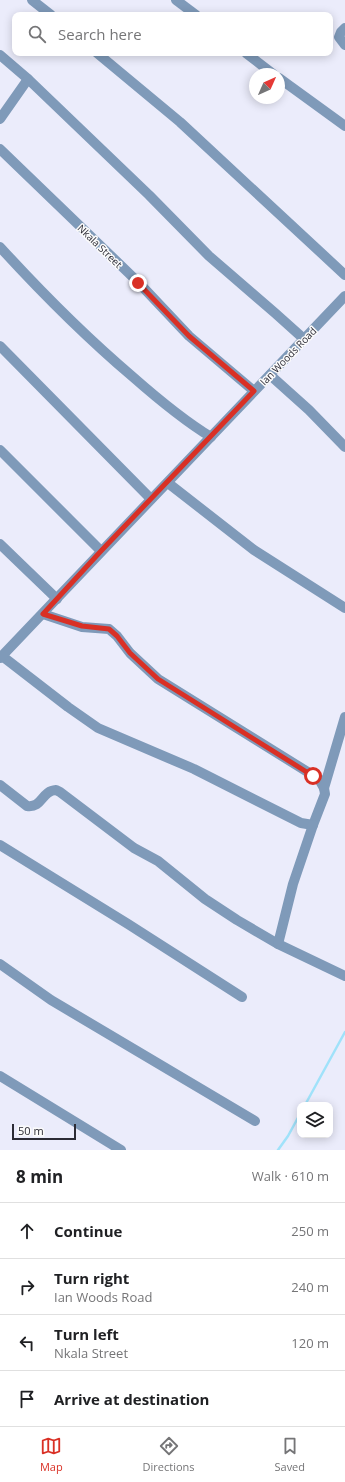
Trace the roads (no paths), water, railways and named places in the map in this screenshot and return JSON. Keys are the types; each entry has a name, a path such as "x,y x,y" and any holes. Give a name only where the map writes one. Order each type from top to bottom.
{"street":[{"path":"32,0 47,12"},
{"path":"176,0 192,12"},
{"path":"345,28 339,37 345,45"},
{"path":"0,55 28,79 149,195 209,256 304,339"},
{"path":"102,56 180,122 345,275"},
{"path":"250,56 265,68"},
{"path":"0,119 28,79"},
{"path":"285,82 345,126"},
{"name":"Nkala Street","path":"0,149 138,283 189,336 254,391"},
{"path":"0,248 54,304 109,357 178,415 195,428 211,437"},
{"name":"Ian Woods Road","path":"3,655 345,296"},
{"path":"0,346 151,499"},
{"path":"270,375 309,410 345,447"},
{"path":"0,450 101,551"},
{"path":"168,482 254,550 345,608"},
{"path":"0,544 57,599"},
{"path":"43,614 82,626 109,629 117,636 130,653 158,679 318,779 324,788"},
{"path":"0,642 3,655 68,707 98,728 194,769 297,821 312,825"},
{"path":"278,944 293,884 312,825 324,794 324,788 345,717"},
{"path":"0,785 27,806 32,807 38,805 48,792 56,790 60,792 134,848 158,861 205,899 252,930 345,976"},
{"path":"0,845 242,997"},
{"path":"0,964 51,1000 255,1121"},
{"path":"0,1076 121,1150"}],"waterway":[{"path":"307,1102 345,1032"},
{"path":"278,1150 297,1120"}]}
